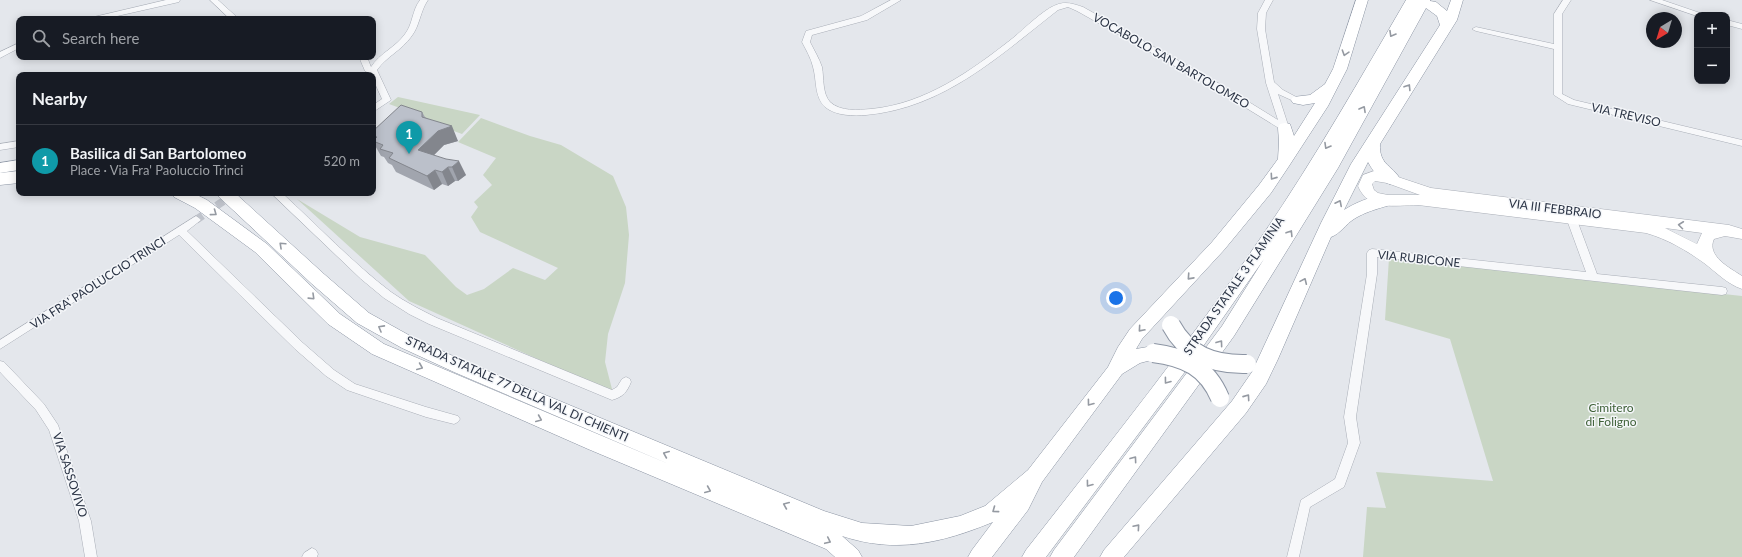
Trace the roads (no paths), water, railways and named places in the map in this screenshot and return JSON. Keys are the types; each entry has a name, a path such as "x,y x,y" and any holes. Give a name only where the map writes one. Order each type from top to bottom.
{"highway":[{"name":"STRADA STATALE 3 FLAMINIA","path":"1033,557 1211,323 1269,238 1317,163 1412,0"},
{"path":"1111,557 1250,393 1269,359 1334,213 1359,164 1447,25 1452,16 1457,0"},
{"path":"1114,372 1124,352 1136,334 1218,246 1265,189 1284,162 1321,106 1340,69 1362,1"},
{"path":"1427,3 1442,14 1447,25"},
{"name":"STRADA STATALE 3 FLAMINIA","path":"1061,557 1228,331 1330,168 1427,3"},
{"path":"1298,100 1315,99 1324,94 1332,85"},
{"path":"1284,162 1287,142 1285,128"},
{"path":"1372,143 1372,152 1378,165 1393,180"},
{"path":"0,168 16,165"},
{"path":"0,179 16,177"},
{"name":"STRADA STATALE 77 DELLA VAL DI CHIENTI","path":"186,196 201,204 262,248 334,319 378,349 595,443 833,542 851,557"},
{"name":"STRADA STATALE 77 DELLA VAL DI CHIENTI","path":"228,196 318,279 363,318 460,367 822,520 862,533 911,536 946,529 960,526 992,513 1035,476"},
{"path":"1323,238 1346,215 1356,210 1384,201"},
{"path":"1168,301 1168,312 1171,325 1182,342 1196,353 1223,363 1247,364 1269,359"},
{"path":"979,557 1021,503 1035,476 1114,372 1127,360 1153,352 1172,355 1192,363 1210,378 1217,390 1220,398 1222,427"}],"main road":[{"name":"VIA III FEBBRAIO","path":"1384,201 1369,192 1366,187 1366,182 1369,178 1377,176 1393,180 1414,189 1431,193 1734,231"},
{"path":"1384,201 1418,200 1654,230 1686,243 1742,283"},
{"path":"1711,260 1705,249 1705,240 1708,235 1734,231"}],"street":[{"path":"107,16 176,0"},
{"path":"214,0 232,16"},
{"path":"364,60 368,69 373,70 376,64 405,41 410,34 417,12 424,0"},
{"name":"VOCABOLO SAN BARTOLOMEO","path":"897,0 864,18 809,33 806,42 818,66 821,95 830,107 840,111 872,113 903,107 963,79 1055,8 1068,5 1080,9 1215,85 1285,128"},
{"path":"1269,0 1262,13 1261,29 1270,83 1285,128"},
{"name":"VIA TREVISO","path":"1566,0 1558,14 1558,95 1563,100 1742,143"},
{"path":"1654,0 1694,12"},
{"path":"1730,23 1742,27"},
{"path":"1476,29 1558,47"},
{"path":"0,55 16,47"},
{"path":"376,76 387,97 387,100 384,103 376,107"},
{"path":"1270,83 1284,94 1298,100"},
{"path":"1280,113 1286,104 1298,100"},
{"path":"0,147 16,144"},
{"path":"279,196 365,276 388,295 433,321 612,395 618,394 626,382"},
{"name":"VIA FRA' PAOLUCCIO TRINCI","path":"0,345 196,220"},
{"path":"1572,220 1593,277"},
{"path":"180,230 299,346 330,373 351,387 426,412 454,419"},
{"name":"VIA RUBICONE","path":"1293,557 1305,504 1340,483 1354,443 1350,417 1372,274 1372,253 1722,291"},
{"name":"VIA SASSOVIVO","path":"0,365 40,407 54,428 85,521 91,557"}],"tunnel":[{"path":"196,220 231,196"}],"place":[{"name":"Basilica di San Bartolomeo","path":"409,154"}],"park label":[{"name":"Cimitero di Foligno","path":"1611,415"}]}
